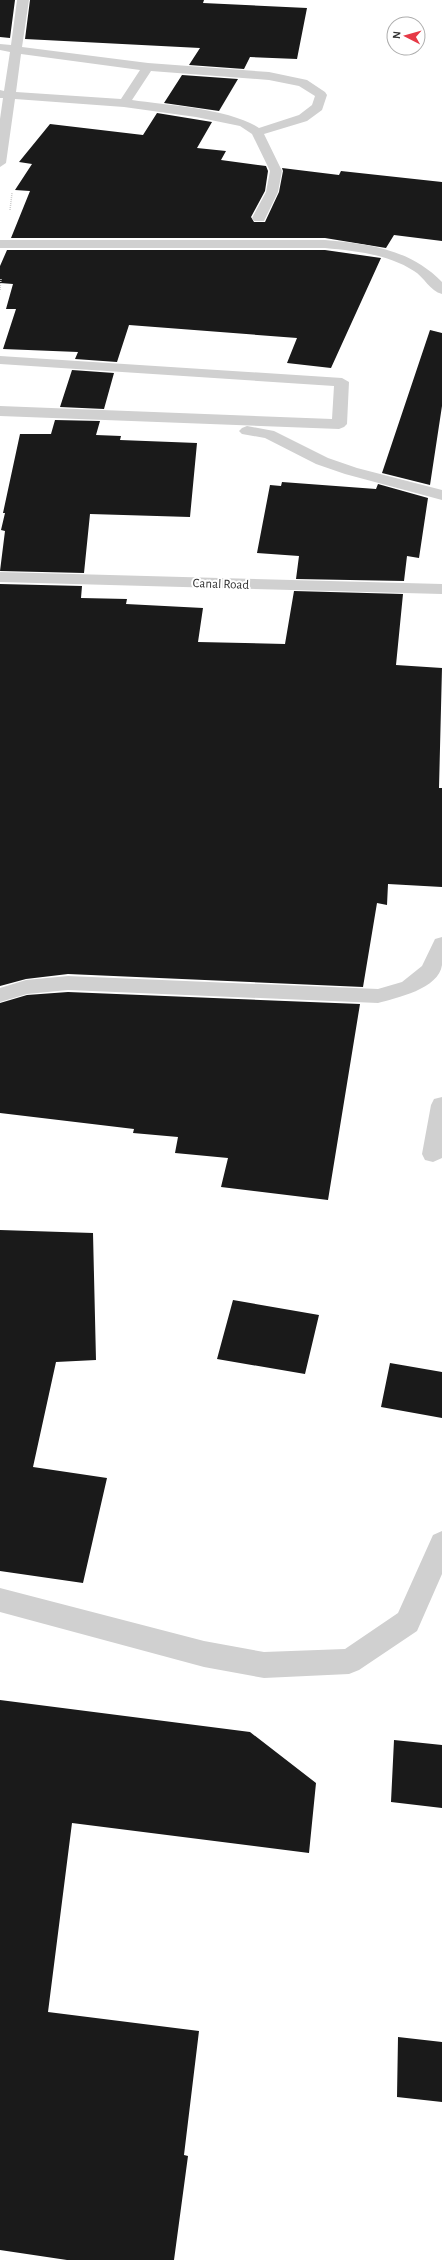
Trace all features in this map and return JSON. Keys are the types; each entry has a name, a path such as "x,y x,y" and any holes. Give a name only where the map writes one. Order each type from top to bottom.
{"street":[{"path":"0,163 5,95 17,50 24,0"},
{"path":"0,47 148,67 269,76 303,83 321,95 318,107 303,118 257,132"},
{"path":"124,103 148,67"},
{"path":"5,95 124,103 196,113 244,123 257,132 276,171 272,192 259,218"},
{"path":"0,244 325,244 350,246 374,250 399,258 418,268 442,290"},
{"path":"0,360 342,382 339,424 0,411"},
{"path":"0,420 237,430 269,434 322,461 442,494"},
{"name":"Canal Road","path":"0,577 442,589"},
{"path":"0,995 26,987 68,983 261,993 378,996 409,987 436,976 442,944"},
{"path":"433,1154 442,1105"},
{"path":"0,1600 204,1654 264,1665 349,1661 408,1622 442,1544"}],"building":[{"path":"0,0 15,0 10,38 0,37"},
{"path":"30,0 204,0 203,3 307,8 297,59 250,57 244,69 189,65 200,48 25,39"},
{"path":"182,75 238,79 219,111 164,103"},
{"path":"157,113 212,122 197,148 226,151 221,160 266,166 268,171 265,191 251,217 254,222 265,222 279,192 283,171 282,168 339,175 341,171 442,182 442,241 394,235 386,248 325,238 11,238 30,191 15,190 32,164 19,162 50,124 143,135"},
{"path":"7,250 325,250 381,258 331,368 287,363 297,338 129,325 117,362 75,359 78,352 3,349 16,309 6,309 13,284 0,283 0,266"},
{"path":"430,330 442,333 442,406 430,485 382,473"},
{"path":"72,370 114,373 104,409 60,407"},
{"path":"55,420 100,421 96,435 121,436 120,440 197,443 190,517 90,514 84,573 0,571 5,531 1,530 5,513 3,513 20,434 51,434"},
{"path":"282,482 376,489 378,484 428,498 419,558 407,556 404,581 296,579 299,556 257,553 270,485 281,486"},
{"path":"0,584 82,586 81,598 127,599 126,604 203,608 198,642 285,644 294,591 403,594 396,665 442,668 439,788 442,788 442,887 388,884 387,905 377,903 363,987 68,974 26,979 0,986"},
{"path":"68,992 360,1004 328,1200 221,1187 228,1158 175,1153 178,1137 133,1133 134,1129 0,1113 0,1003 27,995"},
{"path":"0,1230 93,1233 96,1360 56,1362 33,1467 107,1478 83,1583 0,1571"},
{"path":"233,1300 319,1315 305,1374 217,1359"},
{"path":"390,1363 442,1372 442,1418 381,1407"},
{"path":"0,1700 250,1732 316,1783 309,1853 72,1823 48,2012 199,2031 184,2155 188,2156 174,2260 67,2260 0,2250"},
{"path":"394,1740 442,1745 442,1808 391,1802"},
{"path":"398,2037 442,2042 442,2102 397,2097"}]}
